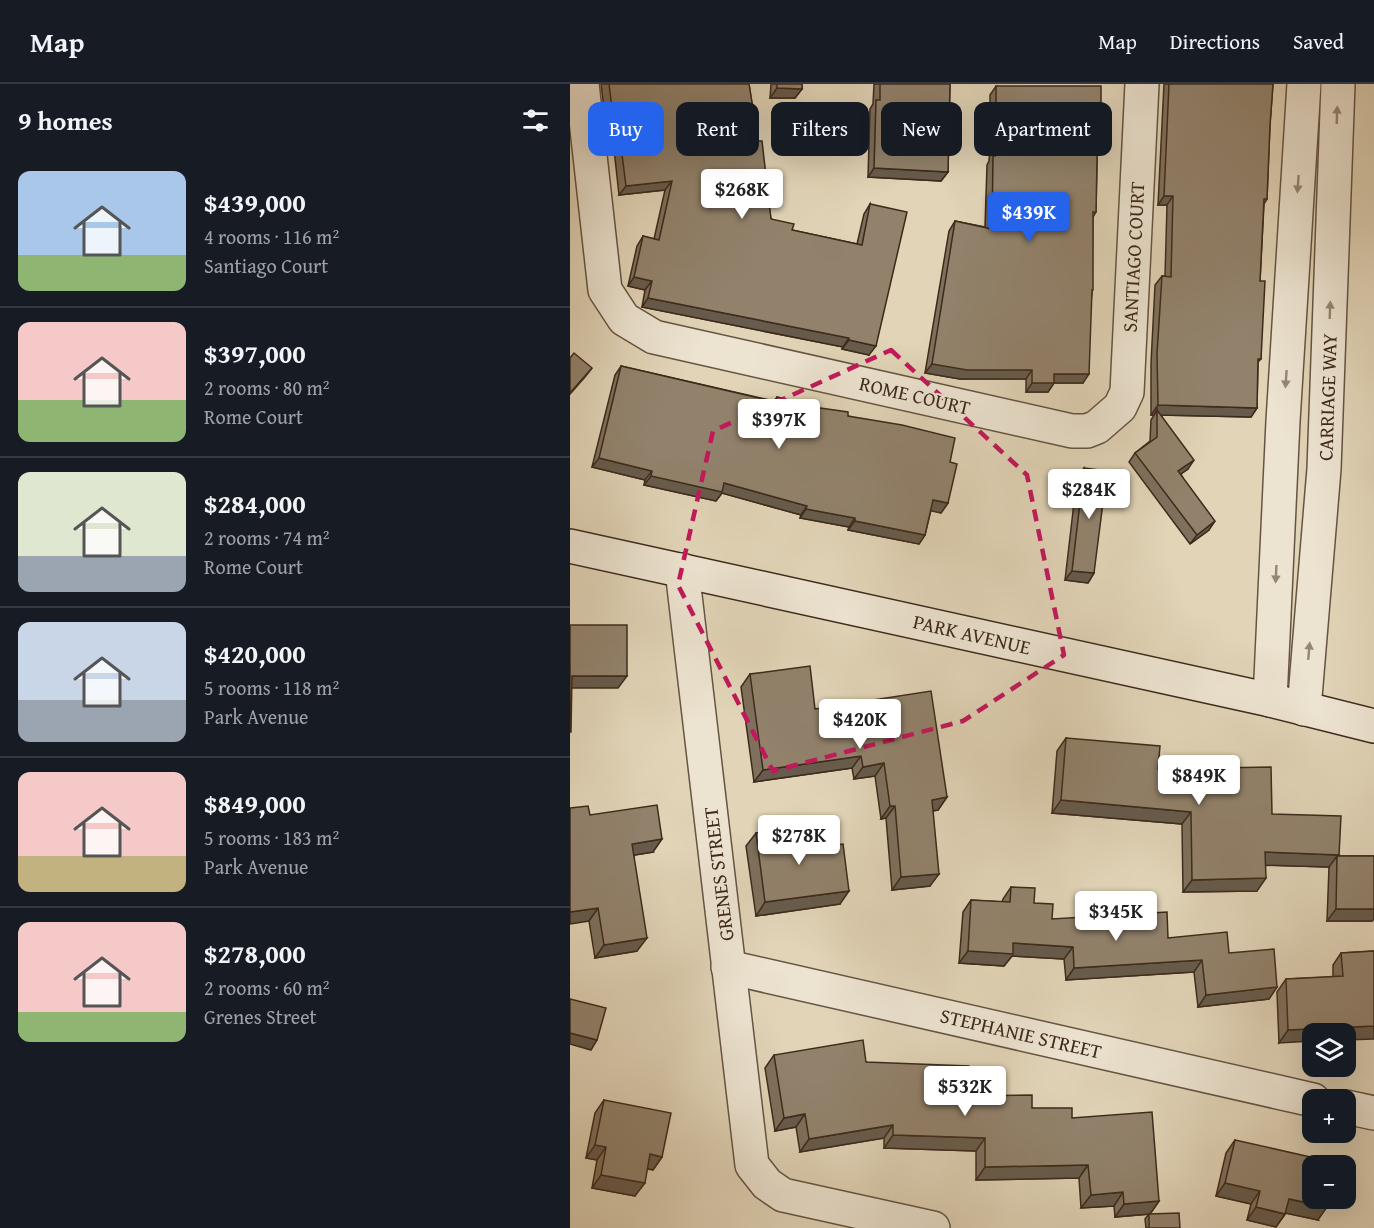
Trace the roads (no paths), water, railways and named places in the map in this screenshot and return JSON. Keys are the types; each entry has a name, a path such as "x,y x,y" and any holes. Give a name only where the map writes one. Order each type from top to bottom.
{"street":[{"name":"ROME COURT","path":"582,84 605,290 624,319 654,337 1072,430 1087,431 1103,421"},
{"name":"SANTIAGO COURT","path":"1103,421 1120,407 1127,392 1142,84"},
{"name":"CARRIAGE WAY","path":"1270,700 1283,421 1304,84"},
{"name":"CARRIAGE WAY","path":"1304,709 1324,469 1338,84"},
{"name":"PARK AVENUE","path":"570,546 1270,700 1374,726"},
{"name":"GRENES STREET","path":"682,570 752,1165 767,1184 783,1195 933,1228"},
{"name":"STEPHANIE STREET","path":"728,967 1302,1097"},
{"path":"1356,1109 1374,1113"}]}
